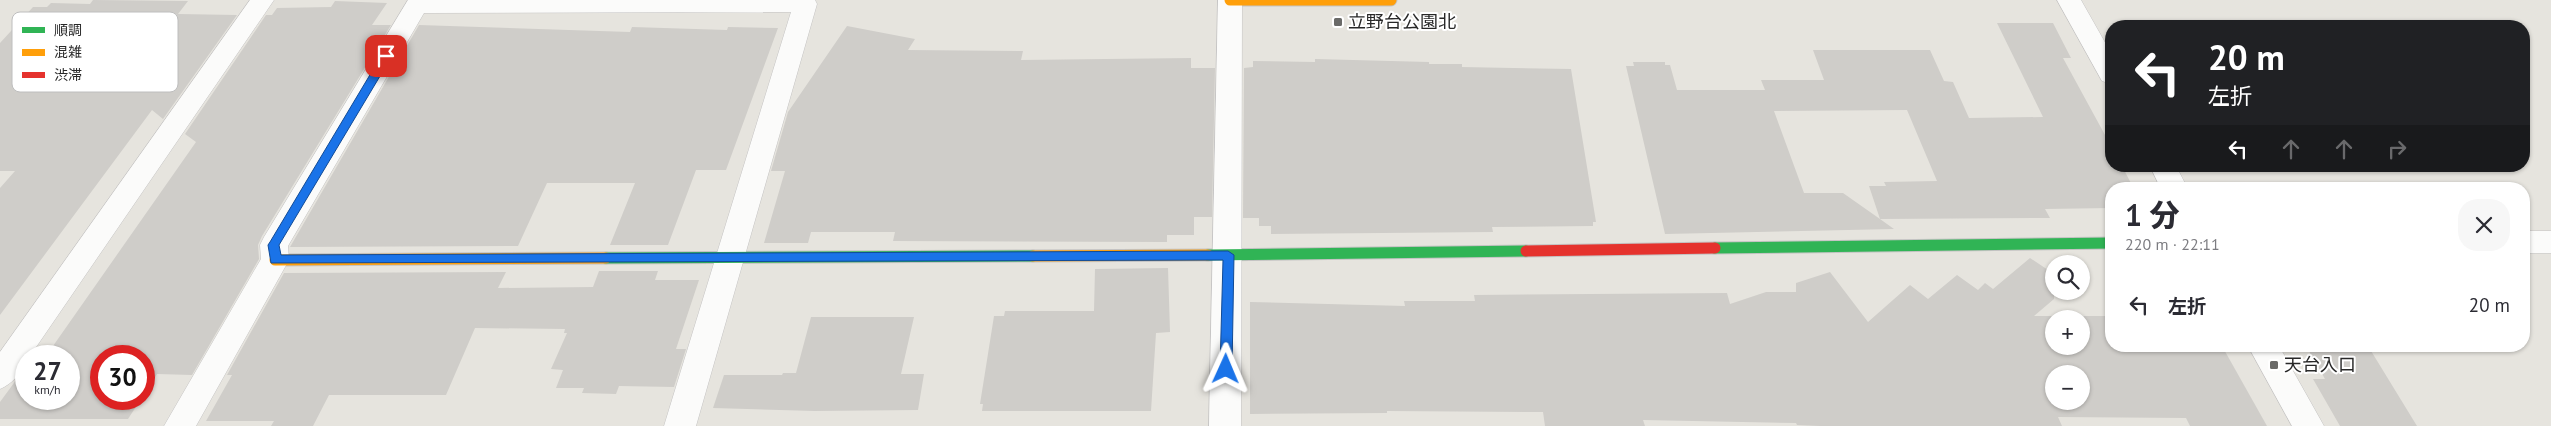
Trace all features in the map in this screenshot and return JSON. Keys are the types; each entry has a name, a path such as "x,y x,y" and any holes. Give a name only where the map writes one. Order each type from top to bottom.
{"street":[{"path":"0,376 262,0"},
{"path":"1225,426 1230,0 1391,0"},
{"path":"2069,0 2105,64"},
{"path":"180,426 275,260 274,245 418,3 806,4 680,426"},
{"path":"2530,242 2551,242"},
{"path":"275,260 1228,255 2105,243"},
{"path":"2266,352 2308,426"}],"building":[{"path":"93,0 188,1 178,14 178,12 28,12 33,7 47,7 51,3 90,4"},
{"path":"335,1 387,3 372,25 391,25 262,236 258,245 259,259 192,375 157,374 155,377 155,345 90,345 90,410 134,410 128,419 0,419 0,402 15,382 15,410 80,410 80,345 54,345 196,142 185,134 266,15 272,15 277,8 331,7"},
{"path":"178,14 237,15 163,119 152,110 0,315 0,188 15,171 0,171 0,43 12,30 12,92 178,92"},
{"path":"1997,23 2053,23 2071,58 2063,58 2105,135 2105,172 2125,172 2130,182 2105,182 2105,208 2045,209 2050,218 1880,219 1894,229 1665,234 1626,66 1634,66 1633,62 1665,62 1665,65 1670,65 1677,90 1765,90 1761,80 1824,80 1813,50 1930,50 1944,81 1953,82 1969,118 2043,117","holes":["1907,110 1937,181 1884,182 1886,186 1869,186 1880,219 1843,193 1804,193 1774,111"]},
{"path":"419,25 630,32 632,27 727,30 728,27 778,28 726,170 696,170 668,245 610,245 635,183 547,183 518,246 290,247"},
{"path":"847,26 915,39 908,50 1023,51 1021,60 1191,58 1191,68 1215,68 1212,217 1194,217 1194,235 1167,235 1167,242 893,241 895,232 811,232 808,243 764,243 785,171 771,171 788,112"},
{"path":"1315,59 1429,62 1429,64 1462,64 1462,67 1571,69 1596,222 1593,222 1593,226 1492,227 1493,232 1271,234 1271,226 1259,226 1259,218 1243,218 1244,68 1253,67 1253,61 1315,62"},
{"path":"2030,258 2045,268 2045,300 2053,300 2034,316 2045,316 2045,355 2090,355 2090,316 2105,316 2105,352 2225,352 2267,426 2190,426 2186,418 2058,417 2062,426 1820,426 1797,425 1796,423 1643,420 1645,426 1545,426 1543,412 1387,411 1387,413 1250,414 1250,302 1405,306 1404,301 1475,301 1474,295 1727,293 1730,304 1766,292 1796,292 1796,283 1830,272 1868,322 1910,285 1928,299 1957,275 1978,290 1985,283 1993,289"},
{"path":"1168,268 1170,332 1156,333 1151,411 982,411 983,404 980,404 994,316 1004,316 1005,311 1094,311 1095,269"},
{"path":"599,271 658,271 655,280 699,280 676,349 686,349 674,387 619,386 616,394 582,393 584,388 556,388 563,370 551,369 567,333 564,333 565,329 475,328 446,395 329,395 313,426 271,426 274,421 206,421 232,375 227,375 284,273 506,272 498,288 593,287"},
{"path":"811,317 914,317 901,374 924,374 918,410 815,411 713,408 724,375 782,375 783,373 796,373"},
{"path":"2309,352 2372,352 2417,426 2340,426 2313,379 2325,379"}],"traffic: fast":[{"path":"1715,248 2105,243"},
{"path":"1208,255 1526,251"},
{"path":"606,258 1033,256"}],"traffic: slow":[{"path":"1230,0 1391,0"},
{"path":"1033,256 1208,255"},
{"path":"275,260 606,258"}],"traffic: jam":[{"path":"1526,251 1715,248"}],"place":[{"name":"立野台公園北","path":"1338,22"},
{"name":"天台入口","path":"2274,365"}],"route":[{"path":"386,56 274,245 275,260 1228,255 1226,369"}]}
